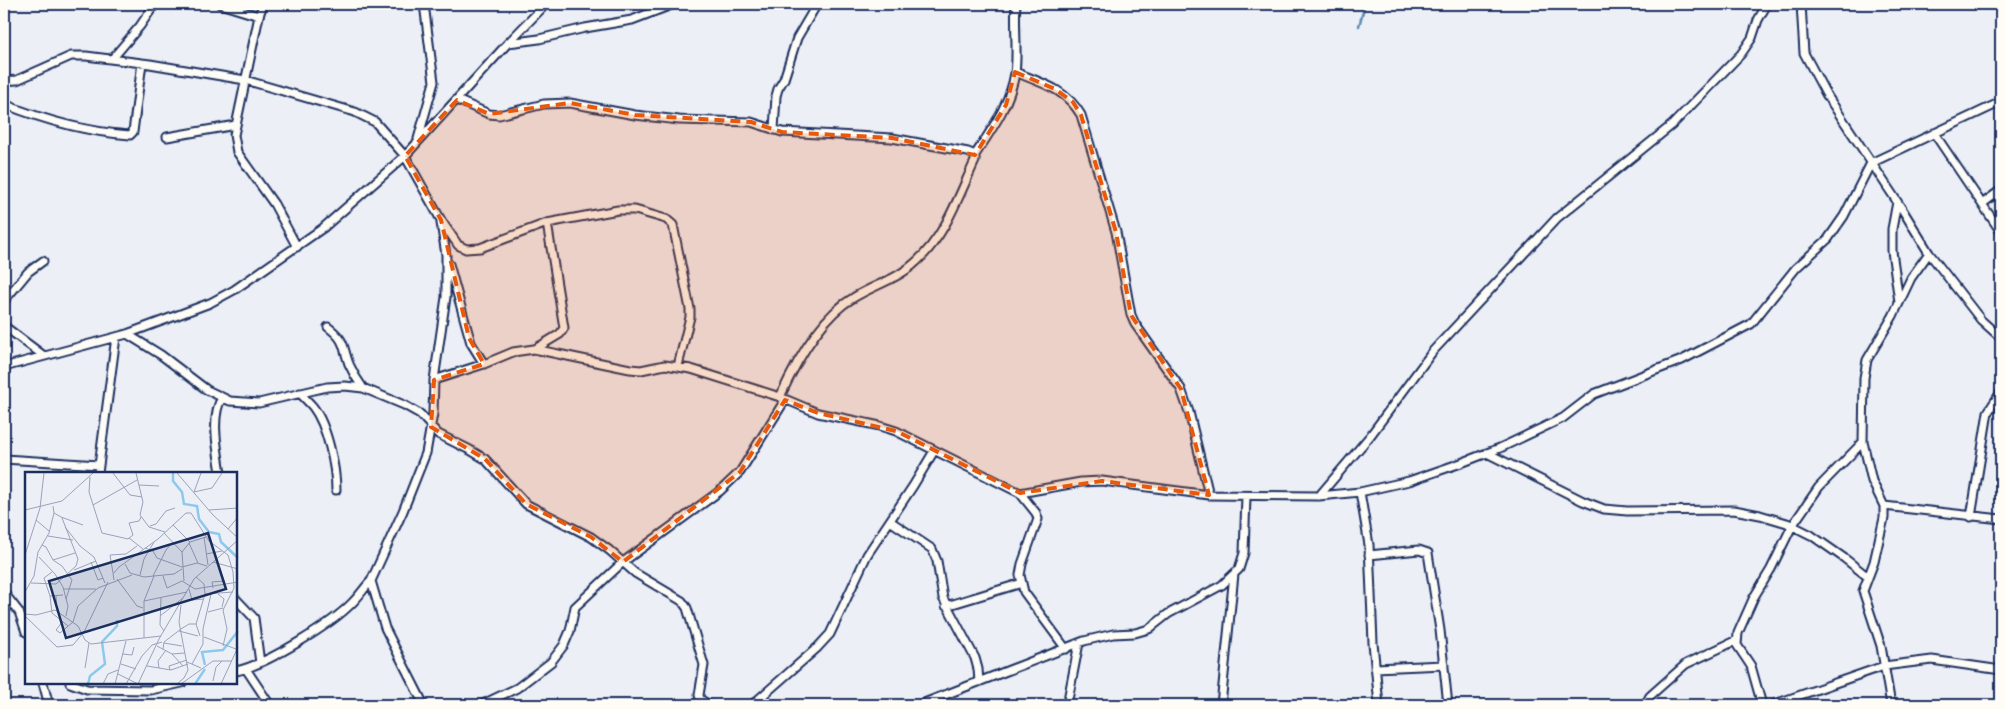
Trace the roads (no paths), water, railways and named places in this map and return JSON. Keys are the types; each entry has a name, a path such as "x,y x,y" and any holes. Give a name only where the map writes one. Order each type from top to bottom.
{"street":[{"path":"112,59 140,26 155,4"},
{"path":"220,4 258,16"},
{"path":"264,4 258,16 234,135 237,152 274,204 297,247"},
{"path":"417,142 434,82 424,4"},
{"path":"4,367 127,334 210,303 234,290 323,228 405,156 546,4"},
{"path":"508,43 539,39 585,28 632,20 674,4"},
{"path":"774,130 778,89 784,79 797,38 817,4"},
{"path":"481,705 516,688 551,662 564,646 575,607 623,562 720,491 740,472 782,399 793,368 834,311 854,298 893,279 909,268 938,238 976,161 975,155 1006,104 1015,72 1014,23 1016,4"},
{"path":"1319,496 1370,436 1433,351 1557,218 1672,125 1741,54 1752,38 1758,20 1767,4"},
{"path":"1801,4 1804,53 1826,94 1928,253 1976,314 2001,338"},
{"path":"4,81 17,80 71,56 112,59 245,80 368,118 384,131 405,156 441,220 458,245 466,250 472,250 547,223 595,213 635,210 670,222 673,225 690,308 690,317 678,366"},
{"path":"4,104 23,112 80,128 130,135 133,132 142,63"},
{"path":"1015,72 1055,89 1074,102 1081,114 1116,232 1131,315 1135,324 1181,388 1189,412 1209,496"},
{"path":"457,100 489,114 498,115 544,104 570,103 635,115 679,120 751,122 782,132 892,138 968,152 975,155"},
{"path":"1020,493 1081,482 1102,481 1209,496 1319,496 1360,492 1409,481 1487,453 1563,418 1594,394 1682,360 1751,324 1796,268 1828,239 1844,216 1871,163 2001,102"},
{"path":"167,137 236,125"},
{"path":"1934,133 2001,232"},
{"path":"1982,204 2001,190"},
{"path":"1897,202 1892,229 1892,251 1899,302"},
{"path":"441,220 446,255 471,343 484,364"},
{"path":"534,349 560,334 564,328 547,223"},
{"path":"1891,705 1881,646 1863,591 1874,562 1884,518 1884,506 1872,480 1863,442 1864,378 1867,360 1911,278 1928,253"},
{"path":"238,671 260,663 318,628 354,602 371,581 423,462 433,414 434,380 446,298 446,255"},
{"path":"4,301 28,272 43,261"},
{"path":"4,326 44,356"},
{"path":"328,328 338,334 346,347 351,368 363,388"},
{"path":"127,334 161,355 199,385 222,398 241,403 258,403 338,386 363,388 410,407 420,414 438,434 484,459 526,504 591,537 646,581 682,601 687,608 704,664 699,696 709,705"},
{"path":"4,459 99,469 116,337"},
{"path":"434,380 484,364 513,352 534,349 630,369 640,370 665,365 678,366 782,399 818,413 896,431 1020,493 1036,513 1038,519 1020,575 1024,592 1066,649"},
{"path":"1971,517 1988,412 2001,392"},
{"path":"300,393 314,408 325,435 334,468 336,490"},
{"path":"221,472 216,422 217,409 222,398"},
{"path":"1762,705 1751,666 1737,645 1736,640 1754,597 1771,569 1792,526 1819,487 1863,442"},
{"path":"752,705 817,648 830,634 867,555 913,486 934,450"},
{"path":"1487,453 1583,501 1604,509 1627,511 1734,510 1760,515 1811,535 1868,577"},
{"path":"1360,492 1369,555 1375,668 1379,705"},
{"path":"919,705 1091,638 1135,633 1149,629 1168,614 1222,585 1239,569 1244,553 1246,496"},
{"path":"1884,506 2001,519"},
{"path":"890,521 932,549 937,561 938,578 946,606 974,658 978,669 979,682"},
{"path":"1369,555 1419,550 1428,553 1448,705"},
{"path":"1221,705 1234,574"},
{"path":"371,581 385,628 424,705"},
{"path":"946,606 1022,583"},
{"path":"4,593 19,612 25,629"},
{"path":"238,600 254,618 260,663"},
{"path":"1645,705 1650,696 1686,664 1736,640"},
{"path":"1067,705 1080,643"},
{"path":"1772,705 1884,666 1932,660 2001,670"},
{"path":"1375,668 1444,665"},
{"path":"246,669 270,705"},
{"path":"43,684 48,705"},
{"path":"73,684 87,689 140,686 150,690 177,684"}],"waterway":[{"path":"1359,26 1365,4"}]}
